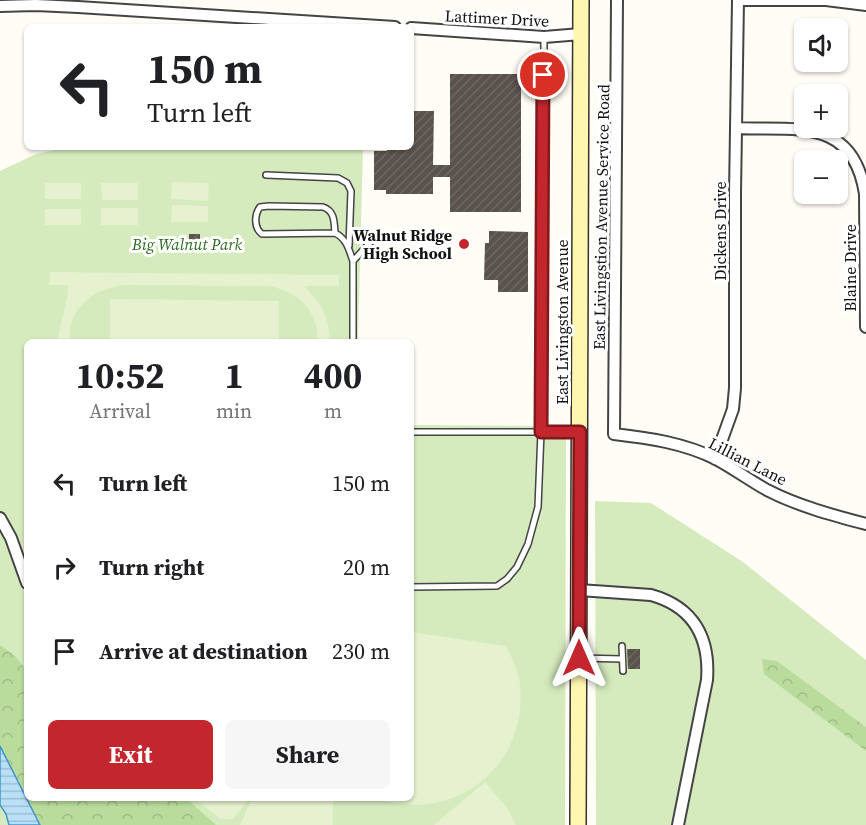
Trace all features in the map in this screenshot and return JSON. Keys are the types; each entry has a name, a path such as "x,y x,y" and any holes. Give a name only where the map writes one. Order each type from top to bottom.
{"main road":[{"name":"East Livingston Avenue","path":"578,825 581,0"}],"street":[{"name":"East Livingstion Avenue Service Road","path":"614,434 617,0"},
{"path":"738,0 826,0 866,5"},
{"name":"Dickens Drive","path":"715,459 727,428 735,388 738,0"},
{"path":"0,6 36,2 352,24"},
{"name":"Lattimer Drive","path":"414,28 544,37 580,34"},
{"name":"Blaine Drive","path":"736,128 808,129 826,135 843,146 850,155 860,173 865,194 866,327"},
{"name":"Lillian Lane","path":"614,434 668,442 715,459 777,494 816,511 866,524"},
{"path":"0,518 11,538 24,575"},
{"path":"579,590 651,595 662,598 686,613 701,634 708,658 707,680 678,825"}],"lane":[{"path":"414,587 497,586 507,579 517,567 528,544 537,507 541,432 544,37"},
{"path":"266,175 338,178 347,183 351,191 349,249"},
{"path":"335,233 333,214 329,209 323,207 269,206 260,207 256,212 258,231 262,234 335,233 341,236 354,261 353,339"},
{"path":"354,261 377,235 437,236"},
{"path":"414,432 580,432"},
{"path":"622,646 622,671"},
{"path":"579,658 622,659"}],"green space":[{"name":"Big Walnut Park","path":"54,150 363,150 358,339 24,339 24,801 414,801 414,425 566,426 565,825 0,825 0,171 36,154"},
{"path":"172,182 209,183 208,201 171,199"},
{"path":"45,183 81,183 81,199 45,199"},
{"path":"101,183 138,183 138,200 102,200"},
{"path":"172,205 208,206 208,222 171,222"},
{"path":"101,208 138,208 138,225 101,225"},
{"path":"45,209 81,209 81,225 45,225"},
{"path":"50,272 339,275 339,286 304,286 316,299 326,317 330,339 317,339 315,321 311,312 298,298 270,286 124,285 102,291 84,302 77,310 73,320 70,339 58,339 68,285 49,285"},
{"path":"110,299 279,301 279,339 110,339"},
{"path":"595,501 651,503 743,562 866,660 866,825 596,825"},
{"path":"414,632 506,646 517,670 520,685 519,715 512,741 498,764 480,783 457,796 432,803 404,804 390,801 414,801"},
{"path":"0,645 15,656 24,667 24,792 0,746"},
{"path":"762,659 777,661 866,727 866,751 764,674"},
{"path":"485,782 507,808 516,825 434,825"},
{"path":"28,801 189,801 216,825 40,825"},
{"path":"197,801 248,801 233,819 221,819"},
{"path":"251,801 333,801 333,825 240,825"}],"water":[{"path":"0,746 24,793 24,801 28,801 40,825 9,825 0,805"}],"building":[{"path":"450,74 521,74 521,212 450,212 450,177 433,177 433,194 386,194 386,190 374,190 374,151 414,150 414,111 434,111 433,165 450,165"},
{"path":"489,231 528,232 528,292 498,292 498,280 484,280 485,243 489,243"},
{"path":"189,234 200,234 200,243 189,243"},
{"path":"627,649 640,649 640,669 628,669"}],"place":[{"name":"Walnut Ridge High School","path":"464,244"}],"route":[{"path":"543,75 541,432 580,432 579,658"}]}
